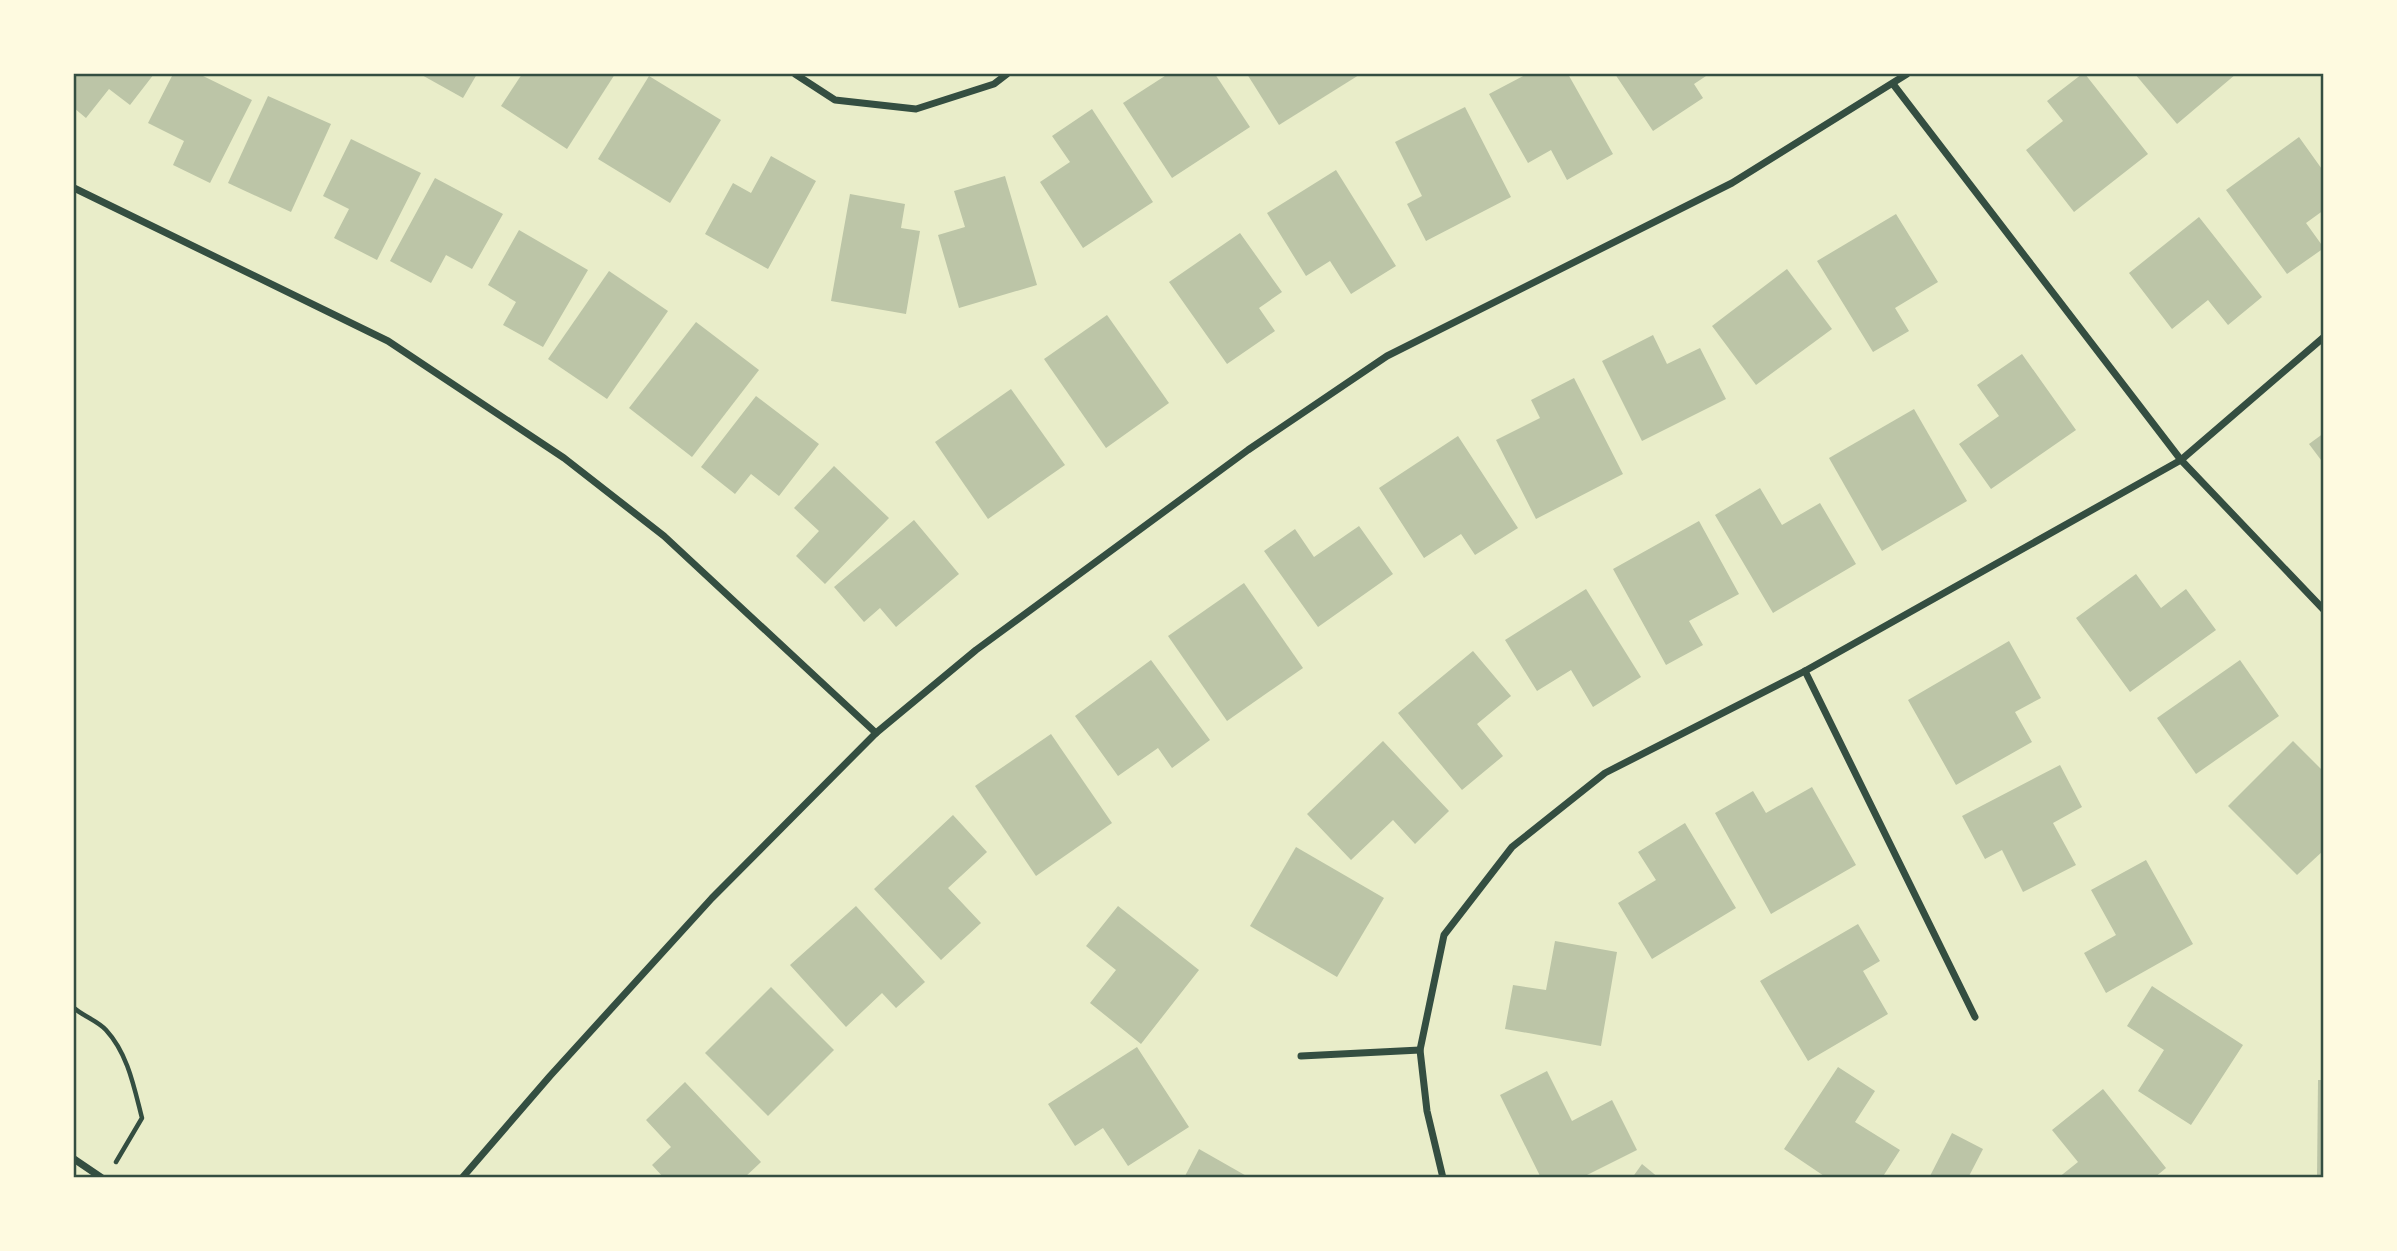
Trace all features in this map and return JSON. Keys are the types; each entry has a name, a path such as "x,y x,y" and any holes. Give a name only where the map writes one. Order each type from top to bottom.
{"street":[{"path":"795,74 835,100 916,109 994,84 1007,74"},
{"path":"462,1178 550,1076 712,898 876,733 976,650 1248,450 1387,356 1732,183 1907,74"},
{"path":"1893,83 2181,460 2323,610"},
{"path":"74,188 388,341 564,458 664,536 876,733"},
{"path":"1443,1178 1427,1111 1420,1050 1444,935 1512,847 1605,773 1805,671 2181,460 2323,337"},
{"path":"1805,671 1975,1017"},
{"path":"1301,1056 1420,1050"},
{"path":"74,1159 102,1178"}],"path":[{"path":"74,1008 104,1028 124,1056 135,1090 142,1118 114,1166"}],"building":[{"path":"74,74 154,74 130,105 109,89 86,118 74,108"},
{"path":"173,74 199,74 252,100 210,183 173,165 184,141 148,123"},
{"path":"420,74 477,74 463,98"},
{"path":"522,74 615,74 567,149 501,106"},
{"path":"1168,74 1215,74 1250,127 1172,178 1123,103"},
{"path":"1247,74 1358,74 1359,75 1279,125"},
{"path":"1527,74 1568,74 1613,154 1567,180 1551,150 1528,163 1489,94"},
{"path":"1615,74 1709,74 1694,84 1703,98 1653,131"},
{"path":"2085,74 2148,154 2074,212 2026,150 2063,121 2047,101"},
{"path":"2135,74 2236,74 2177,124"},
{"path":"649,76 721,120 670,203 598,159"},
{"path":"268,96 331,124 291,212 228,183"},
{"path":"1465,107 1511,197 1426,241 1407,204 1422,196 1395,142"},
{"path":"1092,109 1153,202 1083,248 1040,182 1070,162 1052,136"},
{"path":"2299,137 2324,172 2324,210 2306,223 2324,248 2287,274 2226,190"},
{"path":"351,139 421,173 377,260 334,238 349,209 323,196"},
{"path":"771,156 816,181 768,269 705,234 733,183 751,193"},
{"path":"1336,170 1396,266 1351,294 1330,261 1306,276 1267,213"},
{"path":"1005,176 1037,285 959,308 938,235 965,227 954,191"},
{"path":"435,178 503,214 472,269 446,255 431,283 390,261"},
{"path":"850,194 905,204 901,228 920,231 906,314 831,301"},
{"path":"1896,214 1938,282 1895,308 1909,331 1873,352 1817,261"},
{"path":"2199,217 2262,297 2228,325 2208,300 2172,329 2129,273"},
{"path":"519,230 588,270 543,347 503,325 516,302 488,285"},
{"path":"1240,233 1282,292 1259,308 1275,331 1227,364 1169,282"},
{"path":"1787,269 1832,329 1756,385 1712,326"},
{"path":"609,271 668,311 607,399 548,359"},
{"path":"1107,315 1169,403 1106,448 1044,359"},
{"path":"696,322 759,370 692,457 629,408"},
{"path":"1653,335 1667,364 1700,348 1726,399 1642,441 1602,361"},
{"path":"2022,354 2076,430 1991,489 1959,444 1999,416 1977,385"},
{"path":"1574,378 1623,474 1536,519 1496,440 1540,418 1531,400"},
{"path":"1011,389 1065,465 988,519 935,442"},
{"path":"756,396 819,444 779,496 751,474 735,494 701,467"},
{"path":"1914,409 1967,501 1882,551 1829,458"},
{"path":"2324,433 2324,464 2309,444"},
{"path":"1458,436 1518,528 1475,555 1461,534 1424,558 1379,488"},
{"path":"834,466 889,518 825,584 796,556 819,531 794,508"},
{"path":"1760,488 1782,525 1820,503 1856,564 1773,613 1715,515"},
{"path":"914,520 959,574 896,627 880,608 864,622 834,587"},
{"path":"1699,521 1739,594 1689,621 1703,645 1666,665 1613,569"},
{"path":"1359,526 1393,574 1318,627 1264,551 1295,529 1314,557"},
{"path":"2136,574 2161,608 2186,589 2216,630 2130,692 2076,618"},
{"path":"1244,583 1303,668 1227,721 1168,636"},
{"path":"1586,589 1641,677 1593,707 1571,670 1537,691 1505,640"},
{"path":"2009,641 2041,698 2015,712 2032,742 1956,785 1908,700"},
{"path":"1473,651 1511,696 1477,724 1503,756 1462,790 1398,713"},
{"path":"1151,660 1210,740 1172,768 1158,748 1118,776 1075,716"},
{"path":"2240,660 2279,716 2196,774 2157,718"},
{"path":"1051,734 1112,823 1036,876 975,786"},
{"path":"1383,741 1449,811 1415,844 1393,820 1351,860 1307,814"},
{"path":"2293,741 2324,772 2324,850 2297,875 2228,806"},
{"path":"2060,765 2082,807 2053,823 2076,865 2023,892 2002,850 1985,859 1962,816"},
{"path":"1812,787 1856,865 1771,914 1715,813 1753,791 1766,813"},
{"path":"953,815 987,852 948,888 981,923 941,960 874,889"},
{"path":"1685,823 1736,908 1652,959 1618,903 1656,880 1638,852"},
{"path":"1296,847 1384,898 1337,977 1250,926"},
{"path":"2146,860 2193,944 2106,993 2084,953 2116,935 2091,890"},
{"path":"856,906 925,982 896,1008 882,993 846,1027 790,965"},
{"path":"1118,906 1199,970 1141,1044 1090,1003 1116,970 1086,946"},
{"path":"1858,924 1880,961 1863,971 1888,1014 1808,1061 1760,981"},
{"path":"1555,941 1617,952 1601,1046 1505,1029 1513,985 1546,990"},
{"path":"2152,986 2243,1045 2191,1125 2138,1091 2164,1050 2127,1026"},
{"path":"771,987 834,1050 768,1116 705,1053"},
{"path":"1137,1047 1189,1127 1128,1166 1103,1128 1075,1146 1048,1104"},
{"path":"1838,1067 1875,1091 1855,1122 1900,1150 1882,1178 1827,1178 1784,1149"},
{"path":"1547,1071 1572,1121 1612,1100 1637,1150 1581,1178 1541,1178 1500,1095"},
{"path":"2318,1080 2324,1080 2324,1178 2317,1178"},
{"path":"685,1082 761,1162 744,1178 664,1178 652,1165 671,1147 646,1120"},
{"path":"2103,1089 2166,1168 2154,1178 2058,1178 2078,1162 2052,1130"},
{"path":"1952,1133 1983,1149 1968,1178 1929,1178"},
{"path":"1199,1149 1250,1178 1184,1178"},
{"path":"1642,1164 1659,1178 1632,1178"}]}
